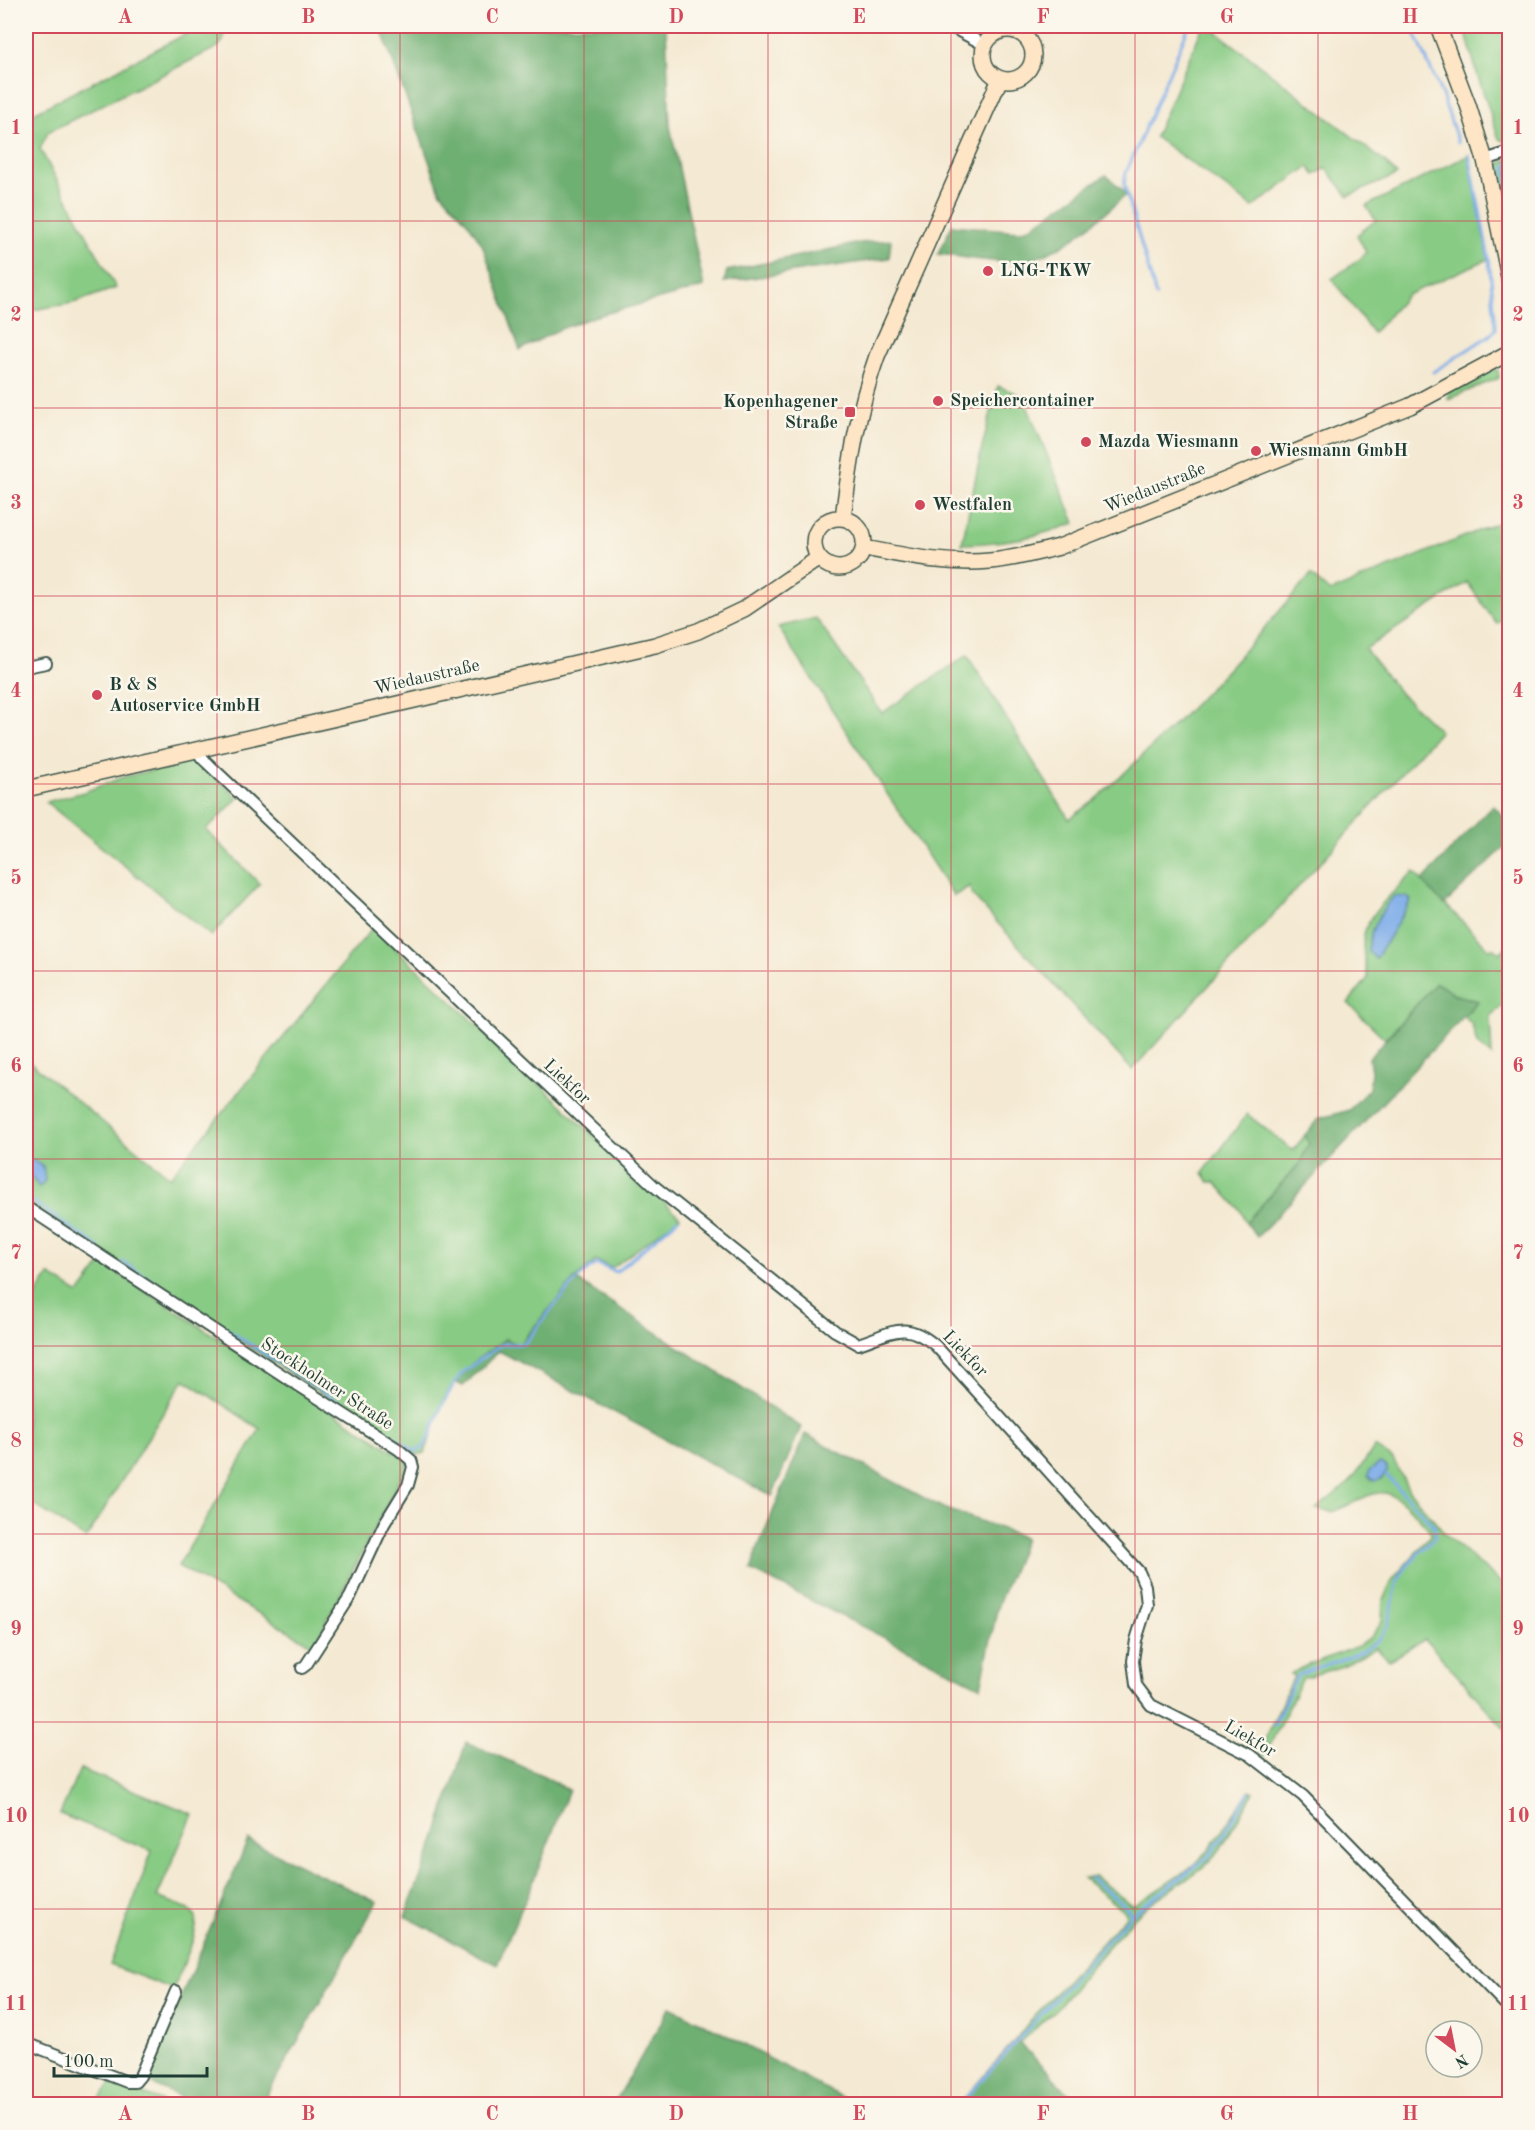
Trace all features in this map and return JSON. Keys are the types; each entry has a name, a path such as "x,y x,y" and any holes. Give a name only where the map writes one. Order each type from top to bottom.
{"main road":[{"path":"1438,26 1468,105 1485,160 1509,282"},
{"path":"1019,29 1031,44 1033,60 1030,68 1018,78 999,79 985,66 983,51 985,45 996,33 1019,29"},
{"path":"843,518 855,430 869,378 999,79"},
{"name":"Wiedaustraße","path":"864,548 930,560 988,561 1021,557 1059,547 1410,406 1509,352"},
{"path":"843,518 851,520 862,531 864,548 858,560 844,568 829,566 819,558 814,547 817,531 828,520 843,518"},
{"name":"Wiedaustraße","path":"26,789 655,645 698,631 744,609 819,558"}],"street":[{"path":"950,26 985,45"},
{"path":"1485,160 1509,152"},
{"path":"26,667 46,663"},
{"name":"Liekfor","path":"197,750 202,758 684,1212 834,1331 849,1340 858,1344 901,1330 913,1331 936,1346 1139,1572 1145,1586 1147,1605 1136,1640 1133,1661 1136,1686 1151,1705 1250,1755 1296,1790 1509,2009"},
{"name":"Stockholmer Straße","path":"26,1207 398,1449 411,1460 413,1467 408,1485 384,1524 363,1573 350,1597 302,1668"},
{"path":"26,2043 127,2082 135,2082 140,2076 176,1991"}],"green space":[{"path":"201,26 220,26 224,31 223,41 218,47 48,132 40,149 116,288 73,303 26,311 26,117"},
{"path":"380,26 666,26 670,126 704,287 593,317 558,330 520,350 482,244 468,223 440,191"},
{"path":"1203,26 1209,26 1385,162 1397,175 1348,196 1326,168 1315,175 1308,167 1253,207 1155,137"},
{"path":"1464,26 1509,26 1509,140 1505,142 1499,139"},
{"path":"1469,155 1488,259 1407,295 1373,333 1332,279 1366,252 1357,235 1376,220 1366,206"},
{"path":"1509,159 1509,212 1499,164"},
{"path":"1106,175 1127,194 1078,235 1050,252 1036,258 1012,262 938,254 952,225 1019,231 1029,228"},
{"path":"891,240 889,258 724,282 727,271 860,243"},
{"path":"1493,369 1498,370 1499,378 1448,399 1449,391"},
{"path":"998,386 1023,396 1075,523 1020,539 962,544 982,447"},
{"path":"1509,518 1509,619 1496,623 1467,582 1365,649 1400,693 1440,731 1132,1070 971,894 970,886 954,896 778,627 816,618 882,713 967,655 1069,819 1116,781 1186,713 1311,575 1330,592"},
{"path":"198,760 238,798 206,830 260,884 211,936 46,802 84,792 123,777"},
{"path":"1493,805 1509,823 1509,843 1444,905 1422,881"},
{"path":"1414,872 1490,950 1493,947 1500,953 1509,944 1509,1001 1490,1016 1492,1056 1477,1044 1472,1025 1464,1016 1478,1001 1456,995 1436,983 1385,1039 1348,1003 1368,978 1363,946 1366,927 1385,901"},
{"path":"373,927 680,1217 612,1268 596,1261 575,1279 519,1345 505,1339 473,1363 450,1390 425,1453 416,1455 26,1203 26,1059 170,1177"},
{"path":"1436,983 1456,995 1478,1001 1257,1237 1246,1222 1300,1163 1309,1143 1305,1135 1318,1119 1349,1110 1369,1089 1371,1072 1369,1058"},
{"path":"1247,1114 1293,1151 1305,1135 1309,1143 1300,1163 1246,1222 1240,1210 1215,1182 1209,1182 1203,1173"},
{"path":"102,1263 409,1461 314,1646 178,1566 260,1429 184,1379 86,1539 26,1499 26,1311 49,1275 79,1294"},
{"path":"575,1279 801,1427 772,1496 499,1351 463,1386 455,1382 464,1371 505,1339 519,1345"},
{"path":"805,1434 941,1507 1025,1539 998,1605 981,1687 751,1570 757,1550"},
{"path":"1375,1447 1393,1459 1409,1490 1444,1533 1509,1590 1509,1734 1425,1639 1389,1661 1376,1648 1343,1666 1303,1678 1264,1757 1259,1753 1294,1676 1290,1674 1358,1646 1371,1637 1382,1621 1383,1600 1393,1579 1432,1534 1407,1506 1388,1494 1371,1495 1332,1512 1316,1509 1350,1482"},
{"path":"466,1742 544,1776 569,1790 497,1965 405,1916 433,1845"},
{"path":"80,1769 193,1814 157,1897 187,1909 195,1915 197,1920 189,1951 173,1989 110,1965 152,1851 60,1814"},
{"path":"1250,1790 1254,1792 1219,1851 1202,1868 1148,1905 1134,1918 1062,2003 1020,2043 1016,2039 1030,2021 1126,1916 1125,1912 1084,1879 1095,1877 1133,1906 1193,1866 1210,1849"},
{"path":"248,1840 377,1902 262,2104 194,2104 149,2082 148,2074"},
{"path":"670,2007 713,2028 854,2104 614,2104"},
{"path":"1016,2039 1020,2043 1079,2104 959,2104"},
{"path":"112,2082 169,2104 96,2104"}],"water":[{"path":"1394,896 1411,900 1376,959 1368,951 1373,928"},
{"path":"26,1159 43,1166 45,1180 39,1187 33,1179 26,1175"},
{"path":"1380,1463 1387,1467 1387,1472 1381,1479 1374,1481 1368,1476 1369,1471"}],"waterway":[{"path":"1156,296 1124,184 1126,173 1189,26"},
{"path":"1412,26 1442,95 1458,142"},
{"path":"1433,372 1489,336 1496,329 1489,259 1469,155"},
{"path":"1510,163 1505,168 1510,190"},
{"path":"26,1197 100,1248"},
{"path":"368,1420 415,1451 423,1448 440,1409 464,1371 502,1344 524,1344 559,1300 588,1269 597,1264 616,1272 678,1219"},
{"path":"123,1262 358,1414"},
{"path":"1274,1725 1297,1676 1359,1653 1383,1635 1390,1619 1397,1585 1403,1571 1436,1536 1434,1526 1386,1475"},
{"path":"960,2104 1132,1914 1207,1858 1221,1840 1249,1792"},
{"path":"1091,1879 1132,1914"}],"place":[{"name":"LNG-TKW","path":"988,271"},
{"name":"Speichercontainer","path":"938,401"},
{"name":"Kopenhagener Straße","path":"850,412"},
{"name":"Mazda Wiesmann","path":"1086,442"},
{"name":"Wiesmann GmbH","path":"1256,451"},
{"name":"Westfalen","path":"920,505"},
{"name":"B & S Autoservice GmbH","path":"97,695"}]}
